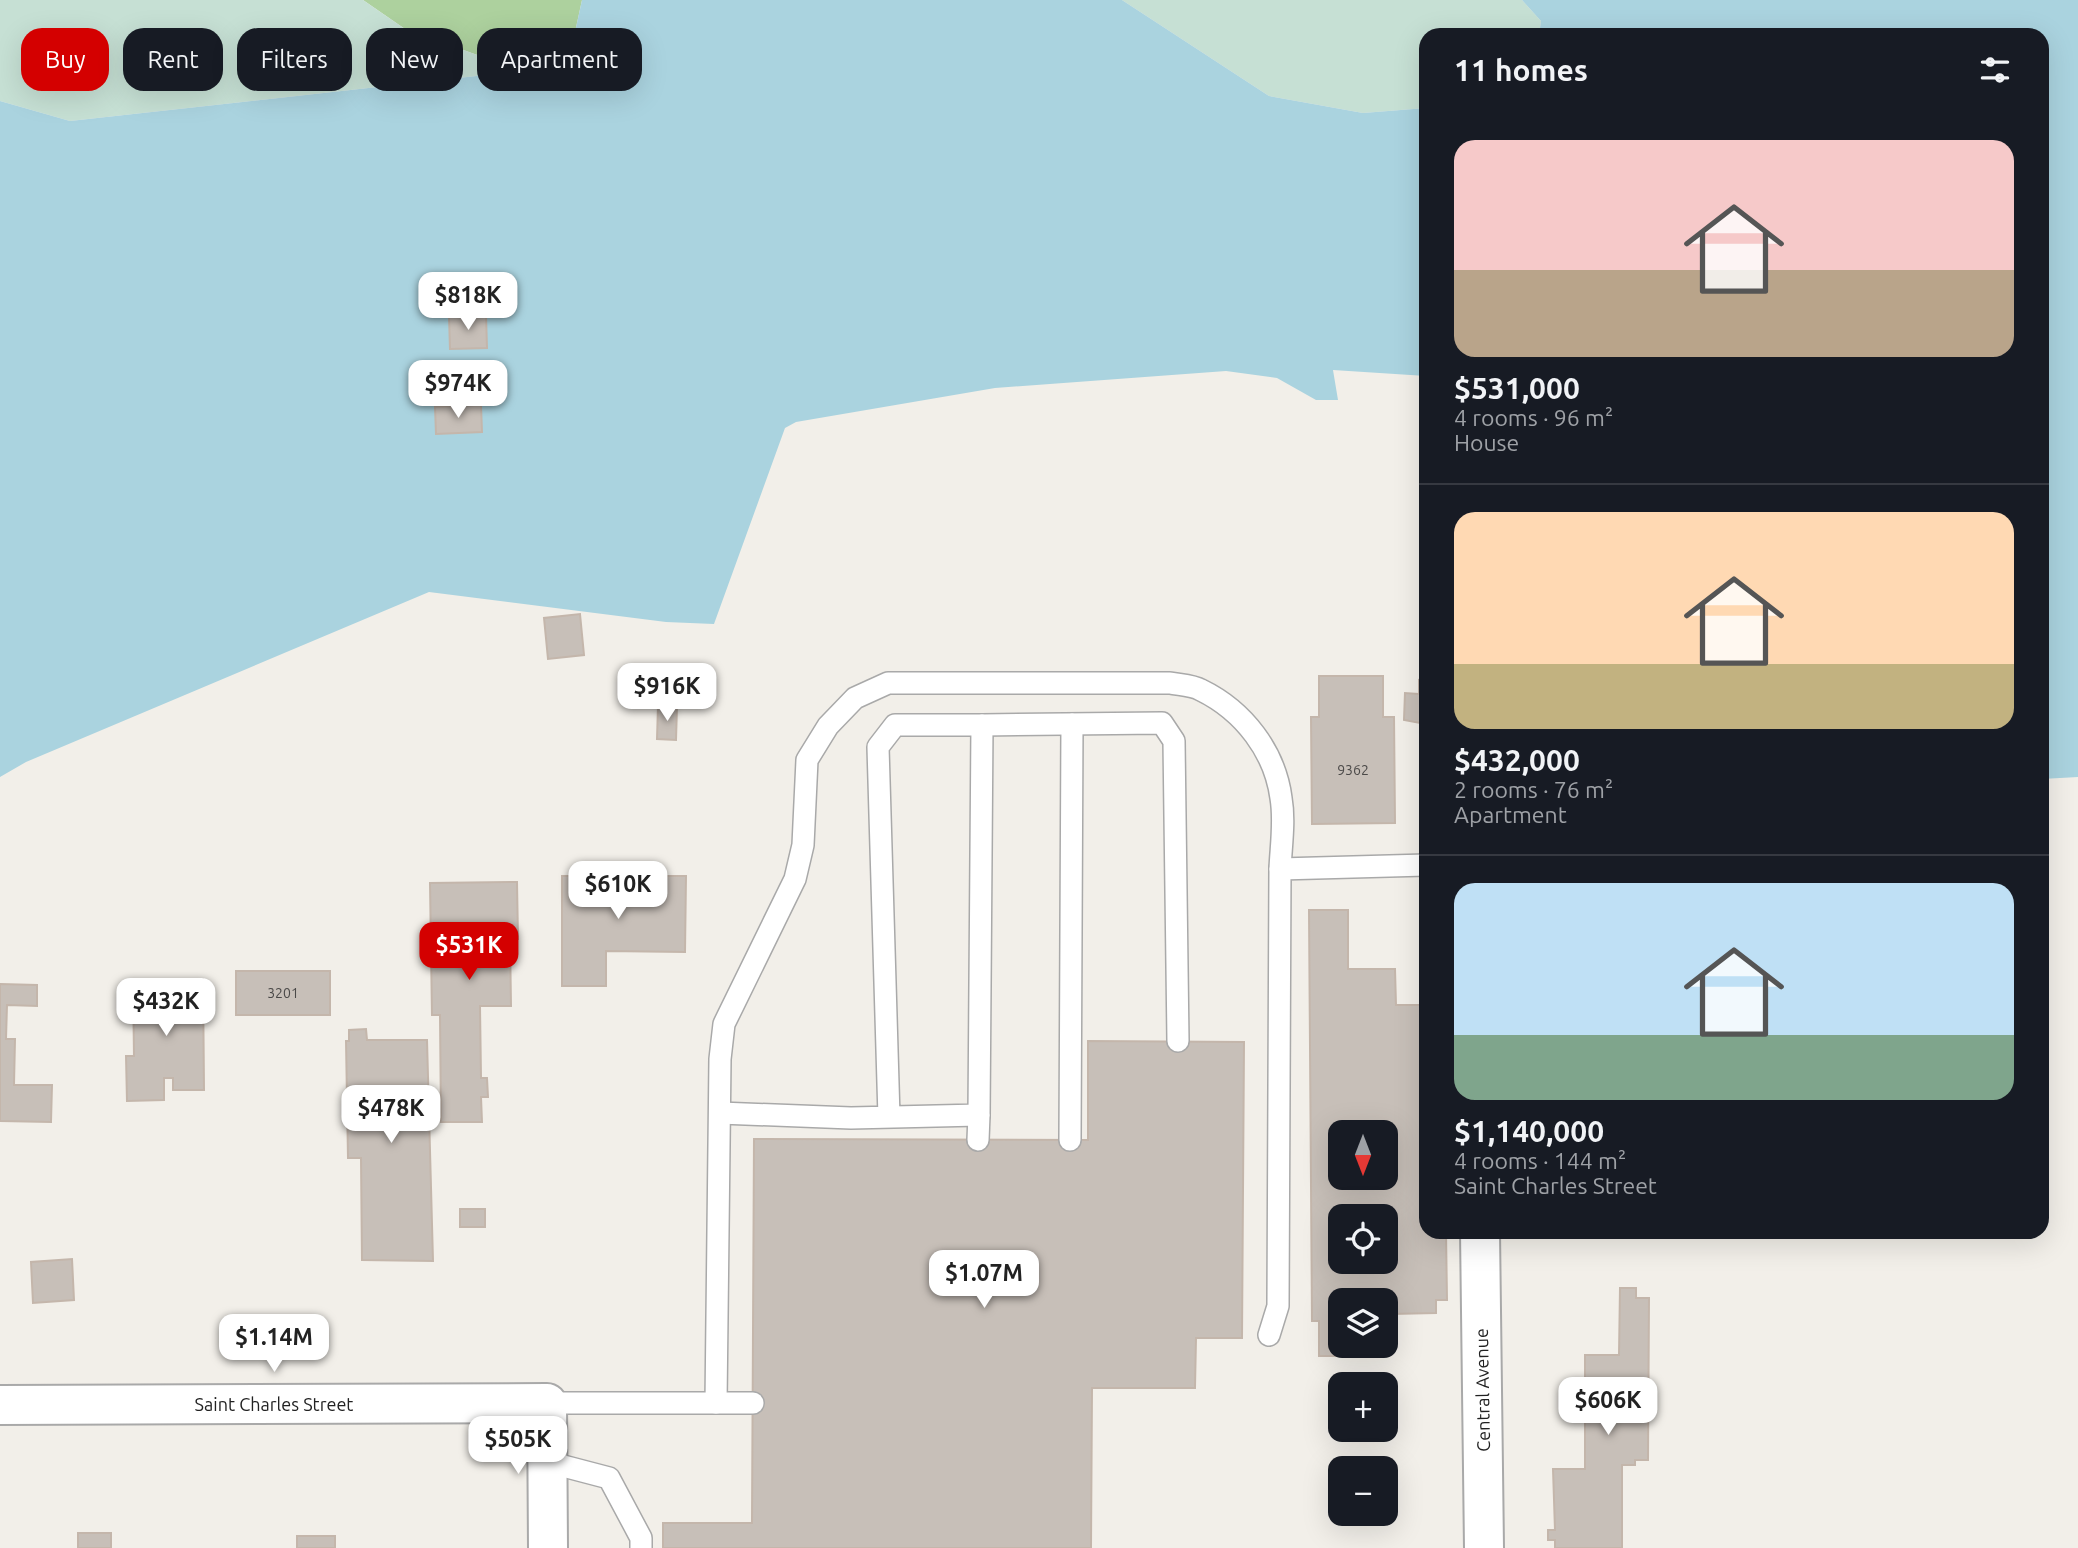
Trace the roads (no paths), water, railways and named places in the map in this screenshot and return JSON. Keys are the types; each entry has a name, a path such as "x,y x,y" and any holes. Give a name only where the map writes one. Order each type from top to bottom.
{"street":[{"name":"Central Avenue","path":"1480,1239 1484,1548"},
{"name":"Saint Charles Street","path":"0,1405 547,1403"},
{"path":"547,1403 548,1548"}],"lane":[{"path":"716,1403 720,1113 724,1024 795,879 803,845 807,760 837,716 855,698 888,683 1170,683 1200,689 1235,712 1262,743 1277,774 1282,801 1278,1306 1269,1335"},
{"path":"889,1117 878,747 895,725 1162,723 1174,741 1178,1041"},
{"path":"1070,1140 1072,724"},
{"path":"978,1140 982,725"},
{"path":"1280,869 1419,865"},
{"path":"720,1113 889,1117 979,1115"},
{"path":"547,1403 753,1403"},
{"path":"548,1462 609,1478 641,1538 641,1548"}],"water":[{"path":"582,0 1122,0 1269,96 1363,113 1419,109 1419,376 1333,370 1338,400 1316,400 1277,378 1226,371 995,388 796,422 785,428 714,624 666,622 429,592 26,762 0,777 0,101 70,121 366,88 366,91 463,91 463,78 477,76 477,91 642,91 642,28 576,28"},
{"path":"1522,0 2078,0 2078,777 2049,779 2049,28 1540,28 1541,21"}]}
